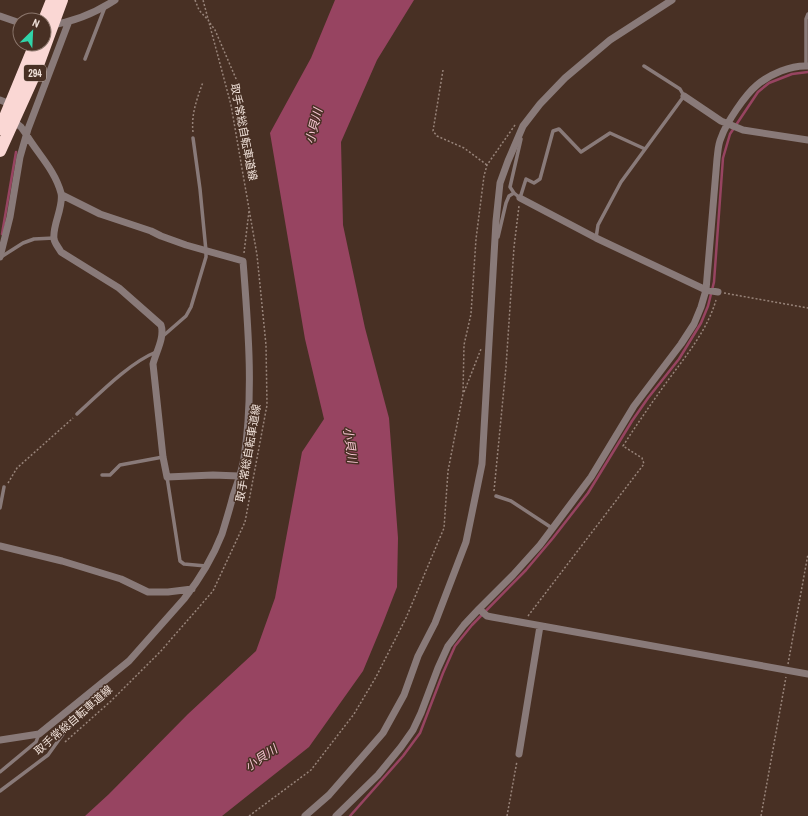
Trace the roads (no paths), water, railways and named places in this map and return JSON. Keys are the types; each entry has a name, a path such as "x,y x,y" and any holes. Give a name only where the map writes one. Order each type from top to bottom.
{"highway":[{"name":"294","path":"49,12 52,0"},
{"name":"294","path":"52,15 62,0"},
{"name":"294","path":"0,151 10,118 10,104 32,52"},
{"name":"294","path":"10,104 34,76 40,52"},
{"name":"294","path":"0,129 10,118"}],"street":[{"path":"52,23 69,21 91,14 114,0"},
{"path":"305,816 329,795 382,733 404,695 418,656 435,623 466,542 482,464 496,221 500,183 508,161 525,124 540,104 565,78 610,40 672,0"},
{"path":"0,16 12,20"},
{"path":"0,257 10,217 20,157 26,135 69,21"},
{"path":"336,816 378,775 402,747 413,730 426,704 438,668 448,646 478,609 512,575 552,528 591,477 634,406 681,344 694,324 701,307 713,291 717,159 720,138 732,125 757,85 778,73 796,66 807,66"},
{"path":"684,96 721,121 743,130 808,140"},
{"path":"10,118 26,135 55,178 62,195 54,238 61,252 119,288 161,325 163,331 156,352 154,364 166,477 213,475 239,476"},
{"path":"0,740 39,734 129,661 192,588 206,566 222,534 244,459 247,436 249,385 248,324 243,261 160,236 151,231 100,214 62,195"},
{"path":"520,198 596,238 713,291"},
{"path":"0,546 62,561 121,579 148,592 168,592 192,588"},
{"path":"478,609 487,616 808,674"},
{"path":"518,754 540,626"}],"lane":[{"path":"85,59 106,6"},
{"path":"807,66 806,18 808,14"},
{"path":"596,238 598,225 621,182 684,96 680,90 644,66"},
{"path":"525,124 510,187 520,198 526,179 534,183 540,179 553,131 559,130 581,152 610,133 645,149"},
{"path":"162,336 186,316 191,307 206,257 200,189 193,138"},
{"path":"494,256 506,203 509,196 514,193"},
{"path":"0,257 23,243 34,239 54,238"},
{"path":"77,414 130,368 150,354 156,352"},
{"path":"102,475 110,475 120,465 163,457"},
{"path":"166,477 180,561 184,564 206,566"},
{"path":"0,508 4,487"},
{"path":"496,496 511,501 552,528"},
{"name":"取手常総自転車道線","path":"0,791 48,755 86,702 90,693"},
{"path":"0,772 36,742 39,734"}],"water":[{"name":"小貝川","path":"335,0 414,0 377,60 341,142 343,225 365,328 389,418 398,538 397,587 363,671 309,747 222,816 85,816 109,794 188,714 256,651 275,598 302,452 324,419 305,339 270,133 311,58"}],"waterway":[{"path":"350,816 403,756 420,733 455,646 472,625 526,570 553,538 588,493 632,421 648,398 679,359 701,323 708,306 714,282 723,158 730,134 758,92 769,83 792,74 808,72"},
{"path":"2,234 16,152"}]}
